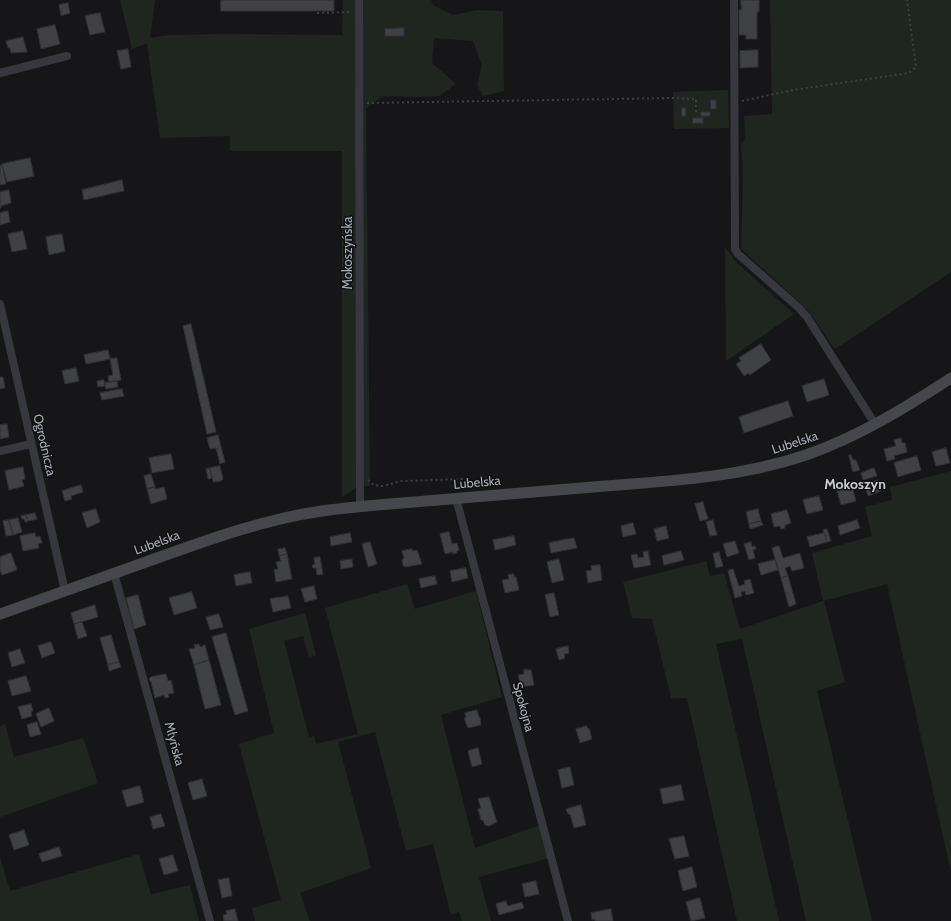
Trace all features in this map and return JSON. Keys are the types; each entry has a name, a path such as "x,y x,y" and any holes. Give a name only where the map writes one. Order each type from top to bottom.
{"main road":[{"name":"Lubelska","path":"0,614 206,540 261,523 320,511 456,498 658,482 727,475 767,466 807,455 838,442 875,424 951,378"}],"street":[{"name":"Mokoszyńska","path":"359,0 360,507"},
{"path":"734,0 735,249 738,254 799,308 807,317 875,424"},
{"path":"0,73 67,56"},
{"name":"Ogrodnicza","path":"0,304 3,327 65,591"},
{"path":"0,451 31,444"},
{"name":"Spokojna","path":"456,498 568,921"},
{"name":"Młyńska","path":"114,573 210,921"}],"path":[{"path":"735,103 793,90 910,73 916,66 907,0"},
{"path":"317,13 353,12"},
{"path":"360,104 673,98 696,99 696,114"},
{"path":"367,479 374,485 382,486 402,481 466,479 471,483 472,490"}],"shaded area":[{"path":"120,0 155,0 150,38 169,35 224,34 342,35 343,0 431,0 433,5 453,15 477,10 503,11 504,91 483,96 477,85 482,65 473,41 434,38 432,63 456,84 439,96 382,96 366,109 370,486 360,485 342,497 342,151 230,151 230,136 160,138 147,43 132,49"},
{"path":"770,0 951,0 951,272 835,349 807,309 741,249 743,179 741,144 745,138 744,116 772,114"},
{"path":"728,90 729,128 674,129 673,92"},
{"path":"725,247 736,262 794,314 726,361"},
{"path":"951,471 951,872 887,584 824,601 845,682 817,691 872,921 806,921 742,639 716,644 779,921 737,921 687,698 671,698 652,619 632,618 623,582 706,561 710,576 724,573 740,629 823,601 812,553 872,536 865,507 892,500 890,487"},
{"path":"407,584 415,609 476,591 502,697 441,715 475,848 540,825 549,858 479,877 491,921 462,921 459,912 451,915 433,844 406,851 375,732 338,742 371,868 300,893 310,921 255,921 252,908 281,900 239,744 274,733 249,629 305,613 316,655 309,657 303,636 284,641 309,737 314,736 316,744 358,734 325,608"},
{"path":"5,724 14,757 83,738 98,783 0,817 0,726"},
{"path":"139,854 151,895 190,885 199,921 0,921 0,857 10,891"}],"building":[{"path":"221,0 334,0 334,11 221,11"},
{"path":"741,0 759,0 759,12 757,12 757,39 746,39 746,35 739,35 739,10 741,10"},
{"path":"68,3 70,13 61,16 59,5"},
{"path":"100,13 105,32 90,35 85,16"},
{"path":"55,25 60,44 41,49 37,29"},
{"path":"404,28 404,36 385,36 385,29"},
{"path":"23,37 27,52 11,53 6,41"},
{"path":"128,49 131,67 121,69 117,51"},
{"path":"758,50 758,67 740,68 740,51"},
{"path":"711,100 716,100 716,109 711,109"},
{"path":"682,108 686,108 686,116 682,116"},
{"path":"701,112 710,112 710,116 701,116"},
{"path":"693,118 703,118 703,123 693,123"},
{"path":"30,158 34,176 7,182 2,164"},
{"path":"2,165 6,184 0,185 0,166"},
{"path":"122,180 124,191 84,200 82,190"},
{"path":"9,190 11,203 1,206 0,208 0,192"},
{"path":"8,211 10,222 0,225 0,213"},
{"path":"23,231 27,249 12,252 8,234"},
{"path":"62,234 65,251 49,255 46,237"},
{"path":"191,324 216,432 207,434 183,326"},
{"path":"761,344 771,360 750,375 749,373 744,376 736,364 741,361 739,358"},
{"path":"108,350 110,359 86,364 84,355"},
{"path":"117,358 121,380 109,382 108,376 113,375 110,359"},
{"path":"76,368 79,381 65,384 62,371"},
{"path":"0,377 3,377 5,388 0,389"},
{"path":"824,379 829,395 807,402 802,386"},
{"path":"104,380 105,386 98,387 97,381"},
{"path":"117,381 118,387 106,389 105,383"},
{"path":"122,389 124,396 102,400 100,393"},
{"path":"788,401 793,416 744,433 739,417"},
{"path":"7,424 9,437 0,439 0,425"},
{"path":"218,435 225,462 220,464 216,448 210,449 207,438"},
{"path":"901,438 902,443 905,443 907,452 894,456 895,459 887,461 884,449 896,446 894,440"},
{"path":"946,448 950,463 936,466 932,452"},
{"path":"171,454 174,469 152,473 149,458"},
{"path":"849,455 851,455 853,460 856,460 860,470 853,472"},
{"path":"917,456 921,470 898,477 894,463"},
{"path":"220,466 223,479 221,481 213,482 210,468"},
{"path":"23,467 25,479 22,480 24,486 9,490 5,471"},
{"path":"210,468 212,478 208,479 206,469"},
{"path":"874,468 877,476 863,480 861,473"},
{"path":"151,474 155,487 147,489 144,476"},
{"path":"878,480 881,491 868,496 864,483"},
{"path":"81,485 83,492 71,496 72,499 65,501 62,491"},
{"path":"155,487 155,489 164,487 167,499 151,504 147,489"},
{"path":"852,487 856,501 841,505 837,491"},
{"path":"819,496 823,510 807,514 803,500"},
{"path":"703,502 708,519 700,521 695,504"},
{"path":"96,509 100,522 87,528 82,513"},
{"path":"758,509 761,521 749,524 746,512"},
{"path":"787,510 791,523 785,525 785,528 781,529 780,526 774,527 771,514"},
{"path":"35,513 37,519 28,521 26,515"},
{"path":"26,515 28,521 25,522 21,516"},
{"path":"18,518 22,532 13,535 9,520"},
{"path":"9,520 13,535 6,536 3,521"},
{"path":"713,520 717,535 710,536 706,522"},
{"path":"857,520 860,528 840,535 838,526"},
{"path":"761,521 763,525 750,529 749,524"},
{"path":"633,523 636,534 623,537 621,526"},
{"path":"666,526 669,538 657,541 654,529"},
{"path":"827,529 831,541 827,542 823,530"},
{"path":"449,532 452,544 457,543 459,550 457,553 453,554 453,552 445,554 440,534"},
{"path":"35,533 36,537 40,536 42,543 38,544 39,548 23,551 20,536"},
{"path":"350,533 352,542 331,546 330,537"},
{"path":"824,533 827,542 810,547 807,537"},
{"path":"514,536 516,545 495,550 493,540"},
{"path":"574,538 577,548 551,553 549,543"},
{"path":"735,541 739,553 727,557 723,544"},
{"path":"370,542 377,564 368,567 362,544"},
{"path":"751,542 752,547 755,546 756,549 753,550 755,558 749,560 744,544"},
{"path":"779,546 783,558 800,553 804,568 792,571 790,566 785,568 788,576 781,578 772,548"},
{"path":"285,548 287,554 279,556 278,549"},
{"path":"412,549 412,551 417,550 422,564 405,567 402,560 404,558 402,551"},
{"path":"648,551 651,565 634,568 631,555 637,554 638,558 644,557 643,552"},
{"path":"681,551 684,560 664,565 662,556"},
{"path":"719,552 723,566 716,568 713,554"},
{"path":"11,553 17,570 2,575 0,570 0,557"},
{"path":"287,554 292,579 276,582 274,570 278,569 276,562 281,561 279,556"},
{"path":"320,557 323,574 317,575 316,568 313,568 312,565 315,564 314,558"},
{"path":"352,559 353,567 341,569 340,561"},
{"path":"559,559 564,580 552,583 547,562"},
{"path":"775,560 778,570 761,575 758,564"},
{"path":"600,565 602,580 588,583 586,571 592,570 591,566"},
{"path":"466,568 468,578 452,582 450,571"},
{"path":"733,569 739,586 745,584 744,581 750,579 754,593 746,595 745,591 741,592 742,596 735,598 728,571"},
{"path":"250,572 252,583 236,586 234,575"},
{"path":"514,574 519,590 505,593 502,580 509,579 508,575"},
{"path":"435,576 437,584 421,588 419,579"},
{"path":"788,576 796,604 789,607 781,578"},
{"path":"314,586 317,599 305,602 301,589"},
{"path":"192,592 197,608 174,615 169,598"},
{"path":"554,593 559,615 550,617 545,595"},
{"path":"138,595 146,625 134,629 126,598"},
{"path":"288,596 291,608 273,612 270,599"},
{"path":"95,605 98,617 74,624 71,613"},
{"path":"219,614 223,627 210,630 206,617"},
{"path":"82,622 87,636 78,639 74,624"},
{"path":"226,633 248,711 235,715 212,637"},
{"path":"111,635 119,662 108,665 100,638"},
{"path":"51,642 55,653 42,658 38,646"},
{"path":"199,644 200,647 205,645 209,660 194,665 189,649 195,648 194,645"},
{"path":"568,646 569,653 564,654 565,658 559,660 556,649"},
{"path":"20,649 25,663 12,667 8,653"},
{"path":"209,660 221,705 205,709 194,665"},
{"path":"119,662 121,667 109,671 108,665"},
{"path":"524,670 531,670 534,685 521,687 518,675 524,674"},
{"path":"166,674 168,681 171,680 174,693 168,694 169,697 165,698 164,695 155,698 149,679 151,677"},
{"path":"26,676 31,691 12,696 8,681"},
{"path":"31,704 33,711 31,711 32,716 22,719 18,707"},
{"path":"49,708 54,721 41,727 36,714"},
{"path":"477,710 481,725 468,728 464,718 466,718 465,713"},
{"path":"37,722 41,734 30,737 27,725"},
{"path":"587,726 592,739 580,743 576,729"},
{"path":"478,748 482,764 472,767 468,751"},
{"path":"570,767 574,785 562,788 558,770"},
{"path":"202,779 207,796 193,800 188,783"},
{"path":"681,785 684,800 663,804 660,789"},
{"path":"140,786 144,802 127,807 122,791"},
{"path":"489,797 497,822 489,826 485,825 483,820 481,820 478,809 481,808 478,799"},
{"path":"581,805 586,825 574,828 570,814 568,814 566,809"},
{"path":"161,814 165,826 153,829 150,817"},
{"path":"24,830 29,845 14,850 9,835"},
{"path":"684,836 689,856 675,859 669,839"},
{"path":"59,847 62,856 42,862 39,854"},
{"path":"173,855 178,871 164,875 159,859"},
{"path":"692,867 697,887 683,891 678,871"},
{"path":"229,878 232,896 222,898 218,880"},
{"path":"536,881 539,894 525,897 522,884"},
{"path":"700,898 705,918 691,921 686,902"},
{"path":"506,901 508,906 522,902 524,908 499,915 496,904"},
{"path":"235,909 238,921 224,921 223,915 227,914 226,911"},
{"path":"611,909 613,921 592,920 591,913"}],"district":[{"name":"Mokoszyn","path":"855,485"}]}
